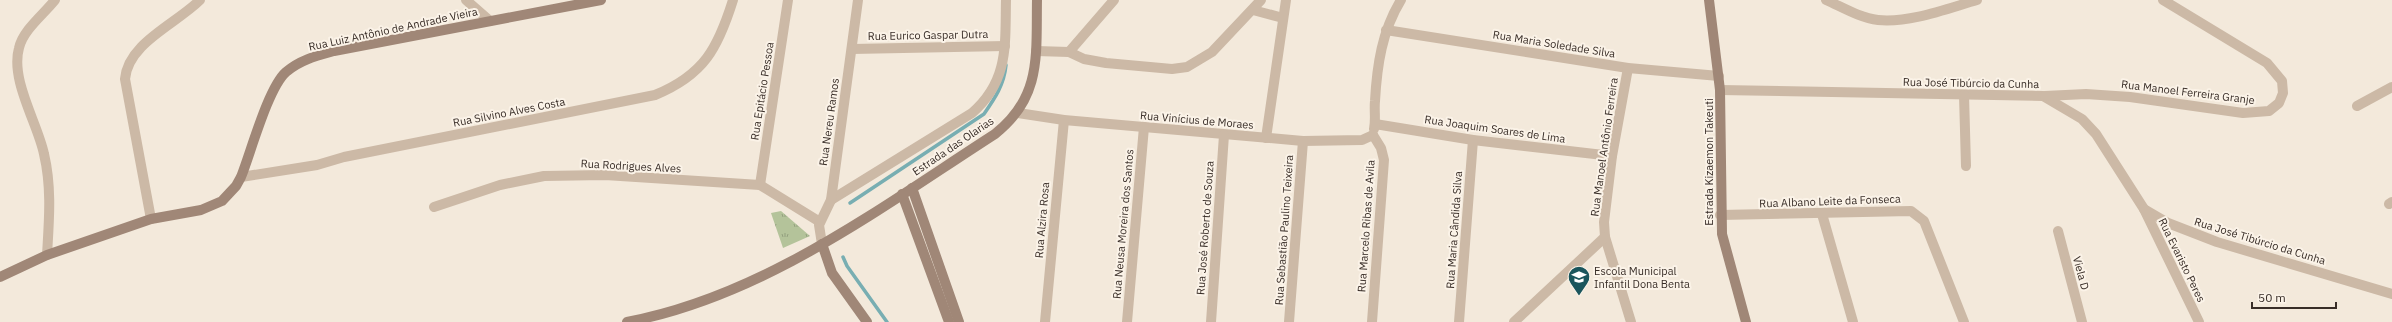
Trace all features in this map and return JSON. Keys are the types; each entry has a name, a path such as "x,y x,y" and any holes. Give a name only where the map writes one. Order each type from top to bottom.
{"street":[{"path":"47,255 50,189 44,154 20,80 18,48 25,35 55,0"},
{"path":"151,219 125,79 126,71 135,53 200,0"},
{"path":"466,0 490,21"},
{"name":"Rua Luiz Antônio de Andrade Vieira","path":"0,277 47,255 151,219 201,210 222,201 236,186 241,177 278,82 294,66 307,58 334,51 601,0"},
{"name":"Rua Silvino Alves Costa","path":"241,177 317,165 344,157 655,95 684,81 710,56 725,27 733,0"},
{"name":"Rua Epitácio Pessoa","path":"760,186 788,0"},
{"name":"Rua Nereu Ramos","path":"820,222 831,200 858,0"},
{"path":"831,200 972,113 985,102 998,78 1005,46 1006,0"},
{"name":"Estrada das Olarias","path":"627,322 702,301 751,281 822,244 995,134 1018,113 1027,95 1033,76 1036,51 1037,0"},
{"path":"1069,52 1114,0"},
{"path":"1036,51 1069,52 1084,59 1106,63 1172,69 1187,66 1212,52 1261,0"},
{"path":"1266,138 1286,0"},
{"path":"1373,134 1375,124 1376,74 1386,30 1402,0"},
{"name":"Estrada Kizaemon Takeuti","path":"1709,0 1720,90 1720,215 1724,246 1746,322"},
{"path":"1826,0 1877,20 1894,20 1925,14 1977,0"},
{"name":"Rua Manoel Ferreira Granje","path":"2043,96 2086,94 2130,97 2243,112 2269,110 2279,103 2283,93 2282,81 2267,63 2163,0"},
{"path":"1253,10 1283,18"},
{"name":"Rua Maria Soledade Silva","path":"1386,30 1628,68 1719,76"},
{"name":"Rua Eurico Gaspar Dutra","path":"852,49 1005,46"},
{"name":"Rua Manoel Antônio Ferreira","path":"1628,68 1612,156 1604,211 1605,237 1631,322"},
{"path":"2357,106 2392,86"},
{"name":"Rua José Tibúrcio da Cunha","path":"1720,90 2043,96 2078,116 2096,134 2144,209 2168,223 2217,242 2392,294"},
{"path":"1964,95 1966,166"},
{"name":"Rua Vinícius de Moraes","path":"1018,113 1064,120 1303,141 1362,140 1373,134"},
{"name":"Rua Alzira Rosa","path":"1045,322 1064,120"},
{"name":"Rua Joaquim Soares de Lima","path":"1375,124 1474,140 1612,156"},
{"name":"Rua Neusa Moreira dos Santos","path":"1127,322 1144,127"},
{"name":"Rua Marcelo Ribas de Avila","path":"1372,322 1384,160 1381,148 1373,134"},
{"name":"Rua José Roberto de Souza","path":"1211,322 1224,135"},
{"name":"Rua Maria Cândida Silva","path":"1459,322 1474,140"},
{"name":"Rua Sebastião Paulino Teixeira","path":"1289,322 1303,141"},
{"name":"Rua Rodrigues Alves","path":"434,207 500,185 544,176 605,175 760,186 820,222"},
{"path":"912,188 958,322"},
{"path":"902,194 949,322"},
{"name":"Rua Evaristo Peres","path":"2144,209 2199,322"},
{"name":"Rua Albano Leite da Fonseca","path":"1720,215 1822,214 1898,210 1911,211 1918,214 1928,230 1964,322"},
{"path":"1822,214 1853,322"},
{"path":"820,222 819,230 822,244 832,273 867,322"},
{"name":"Viela D","path":"2058,231 2082,322"},
{"path":"1514,322 1605,237"}],"green space":[{"path":"781,211 810,236 783,248 771,213"}],"waterway":[{"path":"850,203 984,114 1001,85 1006,65"},
{"path":"843,257 847,266 887,322"}],"place":[{"name":"Escola Municipal Infantil Dona Benta","path":"1579,296"}]}
